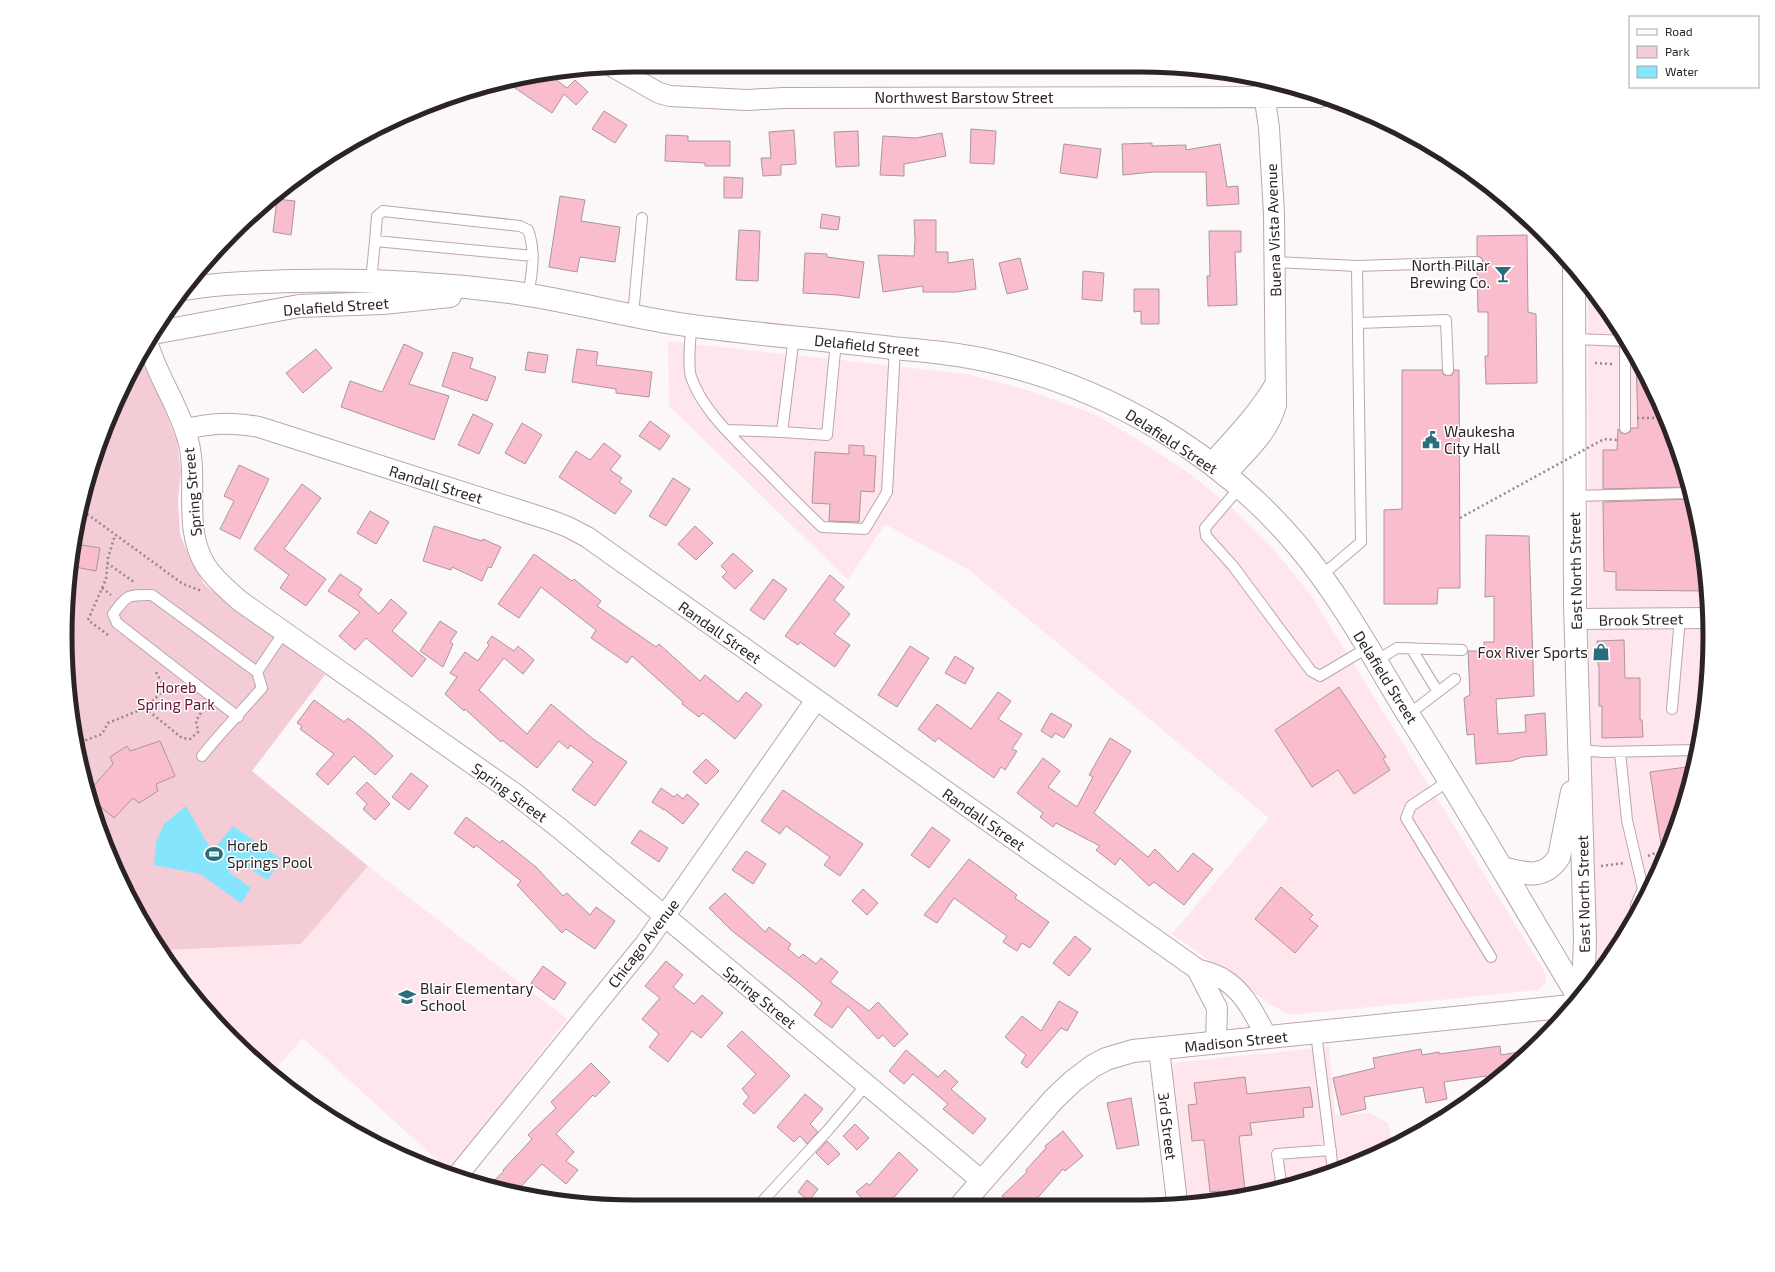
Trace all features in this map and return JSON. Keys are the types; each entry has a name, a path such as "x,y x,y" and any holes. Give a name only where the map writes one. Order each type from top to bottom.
{"main road":[{"name":"East North Street","path":"1574,278 1575,619 1585,939 1583,982"},
{"name":"Delafield Street","path":"193,288 228,282 393,281 497,291 691,325 946,354 994,362 1084,390 1152,425 1225,475 1276,520 1321,576 1409,714 1450,780 1575,993"},
{"name":"Delafield Street","path":"162,331 300,306 383,303 497,291"},
{"path":"1502,868 1517,872 1537,873 1546,871 1559,857 1571,801 1578,750"},
{"name":"Madison Street","path":"965,1200 1054,1099 1073,1080 1106,1059 1133,1051 1564,1007"}],"street":[{"name":"Northwest Barstow Street","path":"622,72 659,93 670,96 746,100 1264,89 1291,93"},
{"name":"Buena Vista Avenue","path":"1225,475 1263,434 1272,419 1276,405 1277,382 1274,214 1269,128 1264,89"},
{"name":"Spring Street","path":"151,350 189,441 193,468 194,536 206,566 221,585 240,601 514,793 559,828 982,1181"},
{"name":"Randall Street","path":"185,429 208,424 229,423 259,427 568,527 587,537 1197,969 1223,978 1234,987 1248,1004 1267,1038"},
{"name":"Brook Street","path":"1575,619 1703,618"},
{"name":"Chicago Avenue","path":"460,1172 645,944 816,700"},
{"name":"Randall Street","path":"1197,969 1217,1008 1216,1042"},
{"name":"3rd Street","path":"1159,1049 1177,1199"}],"lane":[{"path":"371,281 376,241 377,216 383,211 520,226 528,230 532,241 528,296"},
{"path":"633,315 642,218"},
{"path":"376,241 532,256"},
{"path":"1275,262 1357,266 1477,262"},
{"path":"1321,576 1361,542 1357,266"},
{"path":"1358,323 1446,320 1448,370"},
{"path":"691,325 691,375 698,395 727,430 822,527 865,529 887,492 895,348"},
{"path":"782,432 794,336"},
{"path":"1575,339 1617,338"},
{"path":"727,430 826,435 836,341"},
{"path":"1623,348 1625,428"},
{"path":"1225,475 1205,528 1206,536 1238,572 1310,671 1320,676 1371,654 1397,648 1462,650"},
{"path":"1575,496 1685,493"},
{"path":"202,756 224,728 238,717 262,688 257,672 152,594 132,594 124,598 113,614 118,623 238,717"},
{"path":"1672,709 1680,618"},
{"path":"257,672 284,632"},
{"path":"1411,648 1438,692"},
{"path":"1409,714 1455,679"},
{"path":"1578,750 1620,752 1691,750"},
{"path":"1620,752 1627,820 1646,884"},
{"path":"1450,780 1411,806 1406,818 1492,957"},
{"path":"1316,1033 1333,1165"},
{"path":"764,1200 828,1130 866,1084"},
{"path":"1281,1182 1277,1154 1331,1150"}],"path":[{"path":"1460,518 1604,440 1617,440"},
{"path":"86,513 183,584 203,592"},
{"path":"112,638 88,620 106,579 107,563 115,535"},
{"path":"107,563 132,579 145,594"},
{"path":"82,742 102,734 108,723 145,708 165,689 155,670 149,666"},
{"path":"145,708 182,738 190,739 198,732 196,721 212,697"}],"shaded area":[{"path":"1588,296 1608,323 1645,387 1660,420 1673,455 1684,490 1698,562 1702,599 1703,636 1702,673 1698,710 1684,782 1673,817 1660,852 1645,885 1608,949 1594,968 1589,770"},
{"path":"668,341 966,374 1030,391 1096,415 1140,441 1189,473 1238,513 1269,544 1310,594 1543,969 1546,977 1545,983 1538,990 1290,1015 1271,1005 1172,934 1269,818 969,570 885,524 848,580 669,406"},
{"path":"368,866 567,1019 451,1168 443,1166 303,1038 275,1069 237,1035 212,1008 168,950 301,944"},
{"path":"1329,1047 1335,1115 1369,1113 1388,1123 1392,1140 1355,1157 1285,1181 1249,1189 1183,1198 1169,1075 1172,1067 1178,1062"}],"green space":[{"name":"Horeb Spring Park","path":"143,364 163,405 177,441 181,471 178,501 180,534 190,559 205,585 325,675 252,771 368,866 301,944 168,950 130,885 115,852 91,782 77,710 73,673 73,599 77,562 91,490 102,455 115,420"}],"water":[{"name":"Horeb Springs Pool","path":"186,806 210,848 214,849 233,826 281,859 268,880 237,861 229,872 251,888 241,903 200,874 154,865 156,842 164,824"}],"building":[{"path":"554,78 567,88 575,80 588,92 576,105 564,94 552,113 512,86"},
{"path":"604,111 627,125 615,143 592,129"},
{"path":"971,129 996,131 994,164 970,163"},
{"path":"794,130 796,164 781,165 781,175 763,176 761,158 771,158 769,132"},
{"path":"858,131 859,166 836,167 834,132"},
{"path":"942,133 946,156 904,164 904,176 880,175 883,136 916,138"},
{"path":"666,135 688,136 688,141 730,141 730,166 705,166 705,163 665,161"},
{"path":"1152,143 1152,146 1186,145 1186,150 1220,144 1227,187 1238,186 1239,204 1207,206 1206,172 1153,172 1123,175 1122,144"},
{"path":"1064,144 1101,149 1097,178 1060,173"},
{"path":"724,177 743,178 742,198 724,198"},
{"path":"560,196 585,200 581,221 620,227 615,262 580,257 577,272 549,267"},
{"path":"280,199 295,201 291,235 273,232 277,202"},
{"path":"822,214 840,217 838,230 820,228"},
{"path":"914,220 936,220 936,252 948,252 948,263 973,259 976,289 956,292 923,292 923,286 883,292 878,255 914,256"},
{"path":"739,230 760,231 758,281 736,280"},
{"path":"1209,231 1241,231 1241,252 1235,252 1237,305 1208,306 1207,276 1210,276"},
{"path":"1527,235 1528,312 1536,314 1537,383 1486,384 1485,356 1488,356 1488,312 1478,312 1477,268 1481,267 1483,262 1482,258 1477,256 1477,236"},
{"path":"805,253 827,254 827,257 864,262 859,298 803,293"},
{"path":"1020,258 1028,289 1007,294 999,263"},
{"path":"1083,271 1104,273 1102,301 1082,299"},
{"path":"1134,289 1159,289 1159,324 1141,324 1141,311 1134,312"},
{"path":"404,344 423,353 409,384 449,396 434,440 341,407 350,381 382,392"},
{"path":"316,349 332,368 303,393 286,373"},
{"path":"577,349 598,352 596,365 652,372 649,397 616,393 616,389 572,382"},
{"path":"453,352 473,358 470,368 496,377 487,401 442,386"},
{"path":"528,352 548,355 545,373 525,370"},
{"name":"Waukesha City Hall","path":"1402,370 1442,370 1443,374 1448,376 1452,375 1454,370 1459,370 1460,588 1438,588 1437,604 1384,604 1384,510 1402,509"},
{"path":"1636,371 1660,420 1683,487 1603,489 1603,450 1617,450 1618,429 1621,433 1625,434 1630,432 1631,428 1638,428"},
{"path":"473,414 493,424 479,454 458,445"},
{"path":"650,421 670,436 660,450 639,436"},
{"path":"522,423 542,435 525,464 505,453"},
{"path":"604,443 621,456 610,470 622,478 619,482 632,491 615,514 559,477 576,451 590,460"},
{"path":"849,445 864,446 864,455 876,456 874,492 861,491 859,522 829,521 830,504 812,503 815,452 849,454"},
{"path":"239,465 269,479 240,539 220,529 234,501 224,496"},
{"path":"673,478 690,489 666,526 649,516"},
{"path":"302,484 321,498 284,549 326,579 306,606 280,588 289,575 254,549"},
{"path":"1686,499 1698,562 1701,591 1616,590 1616,572 1604,571 1603,502"},
{"path":"370,511 389,522 376,544 357,533"},
{"path":"434,526 482,541 483,539 501,547 491,568 488,567 482,581 452,567 451,570 423,561"},
{"path":"695,526 713,543 696,560 678,544"},
{"path":"1486,535 1529,536 1534,696 1496,699 1498,734 1526,732 1525,715 1545,713 1547,755 1522,757 1512,761 1476,764 1474,734 1467,735 1464,698 1470,695 1468,651 1484,651 1484,642 1494,642 1494,596 1485,597"},
{"path":"80,545 100,548 96,571 76,567"},
{"path":"733,553 753,571 735,589 722,577 727,572 721,566"},
{"path":"534,554 572,581 574,579 601,601 597,606 656,647 659,644 700,681 705,675 738,702 746,692 762,705 735,739 703,713 699,717 682,704 683,702 632,656 627,663 591,638 596,630 541,587 519,618 498,604"},
{"path":"340,574 362,589 358,595 379,614 391,599 407,613 392,631 426,659 412,677 366,638 355,650 339,636 360,612 328,591"},
{"path":"830,575 844,587 834,600 850,614 834,634 850,645 835,667 800,642 798,645 785,636"},
{"path":"773,579 787,589 764,620 750,610"},
{"path":"440,621 457,632 450,642 453,644 443,667 420,651"},
{"path":"492,636 514,651 518,646 534,660 523,674 504,658 479,690 527,734 551,704 592,738 627,762 595,806 572,790 593,762 570,745 568,749 559,741 537,768 502,740 501,742 465,709 464,711 445,694 457,677 450,673 465,652 478,661 489,645 487,643"},
{"path":"1624,640 1625,678 1640,678 1640,720 1642,720 1643,737 1602,738 1602,706 1599,706 1599,665 1597,641"},
{"path":"910,646 929,658 897,707 878,695"},
{"path":"955,656 974,668 965,684 945,673"},
{"path":"1339,687 1386,757 1383,759 1390,770 1354,794 1338,770 1312,787 1275,730"},
{"path":"998,692 1011,701 998,719 1022,734 1012,749 1017,751 1005,770 1001,767 994,778 938,738 935,742 918,729 937,704 971,729"},
{"path":"314,700 344,722 348,718 393,756 375,775 354,756 328,785 316,774 334,754 300,729 302,726 297,723"},
{"path":"1051,713 1072,725 1064,738 1055,733 1052,738 1041,731"},
{"path":"1110,738 1131,751 1094,813 1148,857 1155,849 1178,872 1193,853 1213,869 1184,905 1154,882 1149,886 1120,858 1115,865 1096,850 1100,846 1056,823 1053,827 1040,817 1043,813 1017,793 1043,758 1060,771 1048,787 1077,807 1093,777 1089,775"},
{"path":"160,741 175,776 156,784 158,791 139,803 133,798 114,818 98,804 93,787 113,764 110,757 127,746 130,751"},
{"path":"706,759 719,771 706,784 693,772"},
{"path":"1687,767 1673,817 1662,848 1650,772"},
{"path":"411,773 428,786 409,810 392,797"},
{"path":"367,782 390,804 375,820 363,809 367,804 356,793"},
{"path":"661,788 674,797 677,794 683,799 687,794 699,804 683,824 664,809 652,802"},
{"path":"783,790 863,844 840,876 824,865 830,857 786,826 780,834 761,821"},
{"path":"466,817 500,843 502,840 536,867 563,896 567,893 590,915 596,907 615,921 595,949 566,929 562,933 517,885 521,881 476,845 474,848 454,833"},
{"path":"932,827 950,840 929,868 911,855"},
{"path":"640,830 668,848 659,862 631,843"},
{"path":"746,851 766,864 753,884 732,870"},
{"path":"969,859 1017,895 1015,898 1049,922 1030,948 1022,943 1017,951 1003,942 1007,936 954,898 937,923 924,915"},
{"path":"1281,887 1313,915 1309,919 1318,926 1295,953 1255,919"},
{"path":"863,889 878,903 867,915 852,901"},
{"path":"725,893 765,932 769,927 791,944 788,949 799,958 803,954 816,964 821,958 838,972 830,982 869,1011 878,1002 908,1034 894,1047 883,1035 878,1039 848,1006 832,1028 814,1015 822,1003 799,983 731,930 709,908"},
{"path":"1075,936 1091,949 1069,976 1053,963"},
{"path":"666,961 683,975 673,987 694,1004 702,995 723,1013 701,1038 692,1031 668,1062 649,1047 659,1034 642,1019 660,998 645,986"},
{"path":"543,966 566,983 554,1000 531,983"},
{"path":"1059,1001 1078,1012 1067,1031 1061,1028 1027,1068 1021,1063 1026,1055 1005,1037 1022,1016 1041,1031"},
{"path":"742,1031 790,1076 754,1114 743,1104 749,1097 742,1089 756,1074 727,1046"},
{"path":"1500,1046 1501,1055 1520,1052 1486,1079 1486,1076 1444,1082 1447,1099 1426,1103 1423,1087 1364,1097 1366,1109 1341,1115 1333,1078 1375,1068 1373,1058 1421,1049 1422,1055 1439,1052 1439,1054"},
{"path":"906,1050 938,1077 945,1070 958,1082 951,1089 986,1119 973,1134 943,1109 948,1104 913,1074 904,1084 889,1071"},
{"path":"591,1063 610,1082 595,1097 593,1095 556,1134 574,1152 566,1161 578,1170 566,1184 542,1164 520,1188 493,1182 532,1139 528,1135 556,1108 551,1102"},
{"path":"1245,1077 1247,1094 1310,1087 1313,1107 1303,1108 1304,1117 1250,1123 1252,1135 1239,1136 1245,1190 1219,1194 1219,1191 1210,1192 1204,1140 1192,1141 1188,1105 1197,1104 1194,1083"},
{"path":"805,1094 823,1109 810,1124 818,1132 807,1144 800,1136 794,1142 777,1127"},
{"path":"1131,1098 1139,1145 1117,1149 1107,1103"},
{"path":"855,1124 869,1138 857,1150 843,1136"},
{"path":"1063,1131 1083,1156 1065,1171 1063,1169 1036,1200 1006,1200 1002,1196 1027,1172 1026,1170 1046,1148 1045,1146"},
{"path":"827,1141 840,1154 828,1165 816,1153"},
{"path":"899,1152 918,1170 892,1200 863,1200 856,1192 867,1183 869,1186"},
{"path":"807,1180 818,1189 810,1200 798,1192"}],"place":[{"name":"North Pillar Brewing Co.","path":"1503,274"},
{"name":"Waukesha City Hall","path":"1431,440"},
{"name":"Fox River Sports","path":"1601,652"},
{"name":"Horeb Springs Pool","path":"214,854"},
{"name":"Blair Elementary School","path":"407,997"}]}
